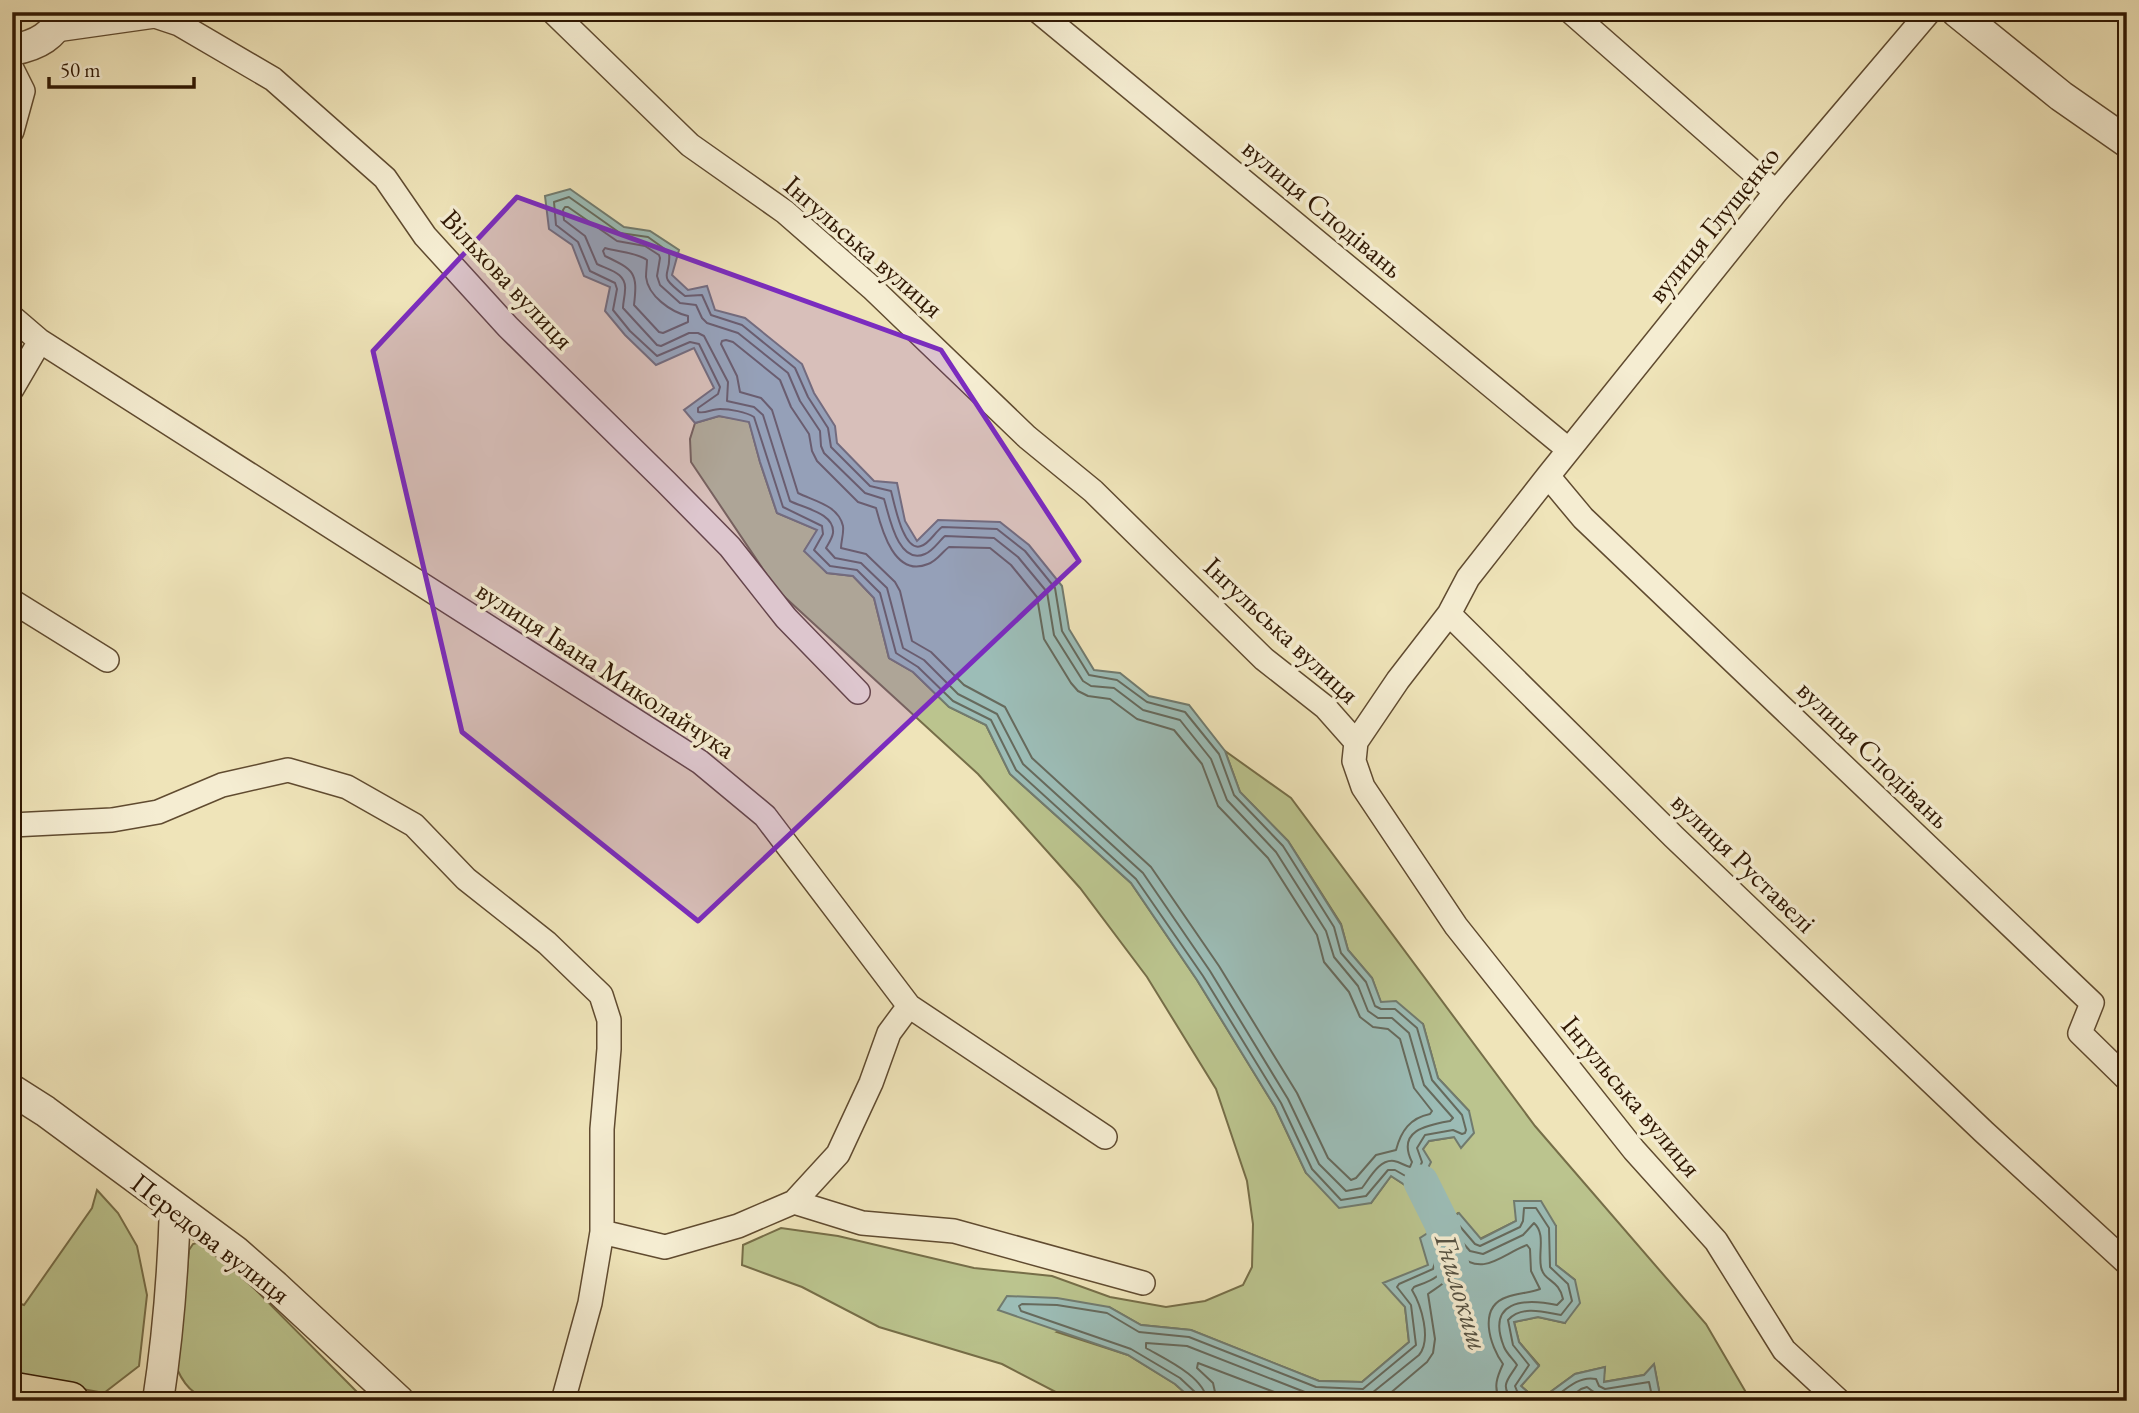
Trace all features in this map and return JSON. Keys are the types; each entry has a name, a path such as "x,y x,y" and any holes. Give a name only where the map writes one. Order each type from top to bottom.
{"main road":[{"path":"12,1391 71,1401"}],"street":[{"name":"Інгульська вулиця","path":"552,12 690,145 785,212 872,288 1027,437 1093,491 1264,659 1325,707 1356,742 1354,761 1363,787 1456,926 1634,1150 1716,1241 1784,1350 1839,1401"},
{"name":"вулиця Сподівань","path":"1039,12 1569,450"},
{"path":"1571,12 1776,192"},
{"name":"вулиця Глущенко","path":"1548,476 1776,192 1929,12"},
{"path":"1957,12 2061,96 2127,142"},
{"name":"Вільхова вулиця","path":"62,21 153,14 179,24 273,79 385,178 425,236 508,327 730,547 786,618 858,692"},
{"path":"12,50 32,46 62,21"},
{"path":"12,69 23,91 12,131"},
{"name":"вулиця Івана Миколайчука","path":"12,317 40,341 700,762 765,816 909,1006 1105,1138"},
{"path":"12,388 40,341"},
{"path":"1356,742 1398,680 1449,614 1468,578 1548,476"},
{"name":"вулиця Сподівань","path":"1548,476 1583,518 2092,1003 2080,1033 2127,1079"},
{"path":"12,601 107,660"},
{"name":"вулиця Руставелі","path":"1449,614 1674,837 1984,1132 2127,1263"},
{"path":"12,825 112,820 158,812 222,785 288,770 347,787 414,825 466,879 547,943 601,995 609,1020 602,1129 603,1232 590,1303 563,1401"},
{"path":"603,1232 665,1247 738,1226 794,1202 838,1154 871,1083 890,1033 909,1006"},
{"name":"Передова вулиця","path":"12,1090 45,1111 235,1251 399,1401"},
{"path":"794,1202 862,1223 954,1231 1143,1283"},
{"path":"158,1401 173,1276 175,1206"}],"highlighted area":[{"path":"517,197 941,350 1079,561 698,921 462,732 373,351"}],"green space":[{"path":"719,416 749,421 777,513 818,530 805,550 827,573 853,576 874,598 889,658 913,672 949,707 986,725 1010,774 1131,883 1197,980 1275,1107 1306,1173 1371,1203 1391,1176 1408,1187 1423,1149 1429,1141 1454,1137 1469,1111 1438,1078 1423,1024 1381,1003 1372,978 1348,950 1341,924 1288,841 1240,792 1225,751 1291,798 1535,1126 1706,1324 1751,1401 1661,1401 1654,1365 1644,1375 1603,1382 1605,1367 1575,1374 1538,1401 1521,1386 1539,1365 1519,1342 1514,1322 1538,1317 1565,1323 1575,1280 1556,1265 1556,1226 1516,1221 1480,1239 1458,1213 1442,1224 1428,1265 1405,1307 1409,1342 1362,1382 1319,1381 1191,1330 1141,1325 1109,1307 1057,1332 1128,1355 1175,1384 1194,1401 1073,1401 1002,1364 879,1327 802,1287 742,1265 743,1245 781,1228 838,1236 974,1268 1052,1276 1110,1297 1166,1307 1205,1301 1243,1285 1252,1267 1253,1224 1247,1181 1216,1089 1147,977 1080,888 978,774 777,590 691,462 690,439 695,423"},
{"path":"97,1190 118,1213 137,1246 147,1295 139,1366 104,1393 12,1376 12,1301 24,1305 92,1208"},
{"path":"200,1242 243,1277 366,1401 222,1401 206,1398 190,1389 177,1369 189,1250 193,1244"}],"water":[{"path":"570,189 624,227 650,231 679,250 672,275 688,290 707,286 715,310 745,318 802,364 814,393 835,426 837,443 874,481 897,483 905,521 917,541 938,520 1000,522 1029,545 1062,586 1069,629 1094,670 1120,673 1149,696 1189,705 1225,751 1240,792 1288,841 1341,925 1348,950 1372,978 1381,1002 1396,1001 1423,1024 1438,1078 1469,1111 1474,1133 1461,1148 1454,1137 1429,1141 1423,1149 1431,1162 1421,1182 1408,1187 1391,1176 1371,1203 1339,1208 1306,1173 1275,1107 1197,980 1131,883 1010,774 986,725 949,707 913,672 889,658 874,598 853,576 827,573 804,551 817,530 777,513 749,422 719,416 695,423 684,410 714,388 694,348 656,365 605,311 610,287 584,276 572,245 549,229 545,196"},
{"path":"1514,1201 1541,1201 1556,1226 1556,1265 1575,1280 1580,1303 1565,1323 1538,1317 1514,1322 1519,1342 1539,1366 1521,1386 1538,1401 1194,1401 1175,1384 1128,1355 998,1310 1007,1296 1057,1298 1109,1307 1141,1325 1191,1330 1319,1381 1362,1382 1409,1342 1405,1307 1383,1283 1428,1265 1420,1238 1459,1213 1481,1239 1516,1221"},
{"path":"1654,1364 1661,1401 1538,1401 1575,1374 1605,1367 1604,1382 1644,1375"}],"waterway":[{"name":"Гнилокиш","path":"1421,1182 1442,1224 1453,1270"}]}
